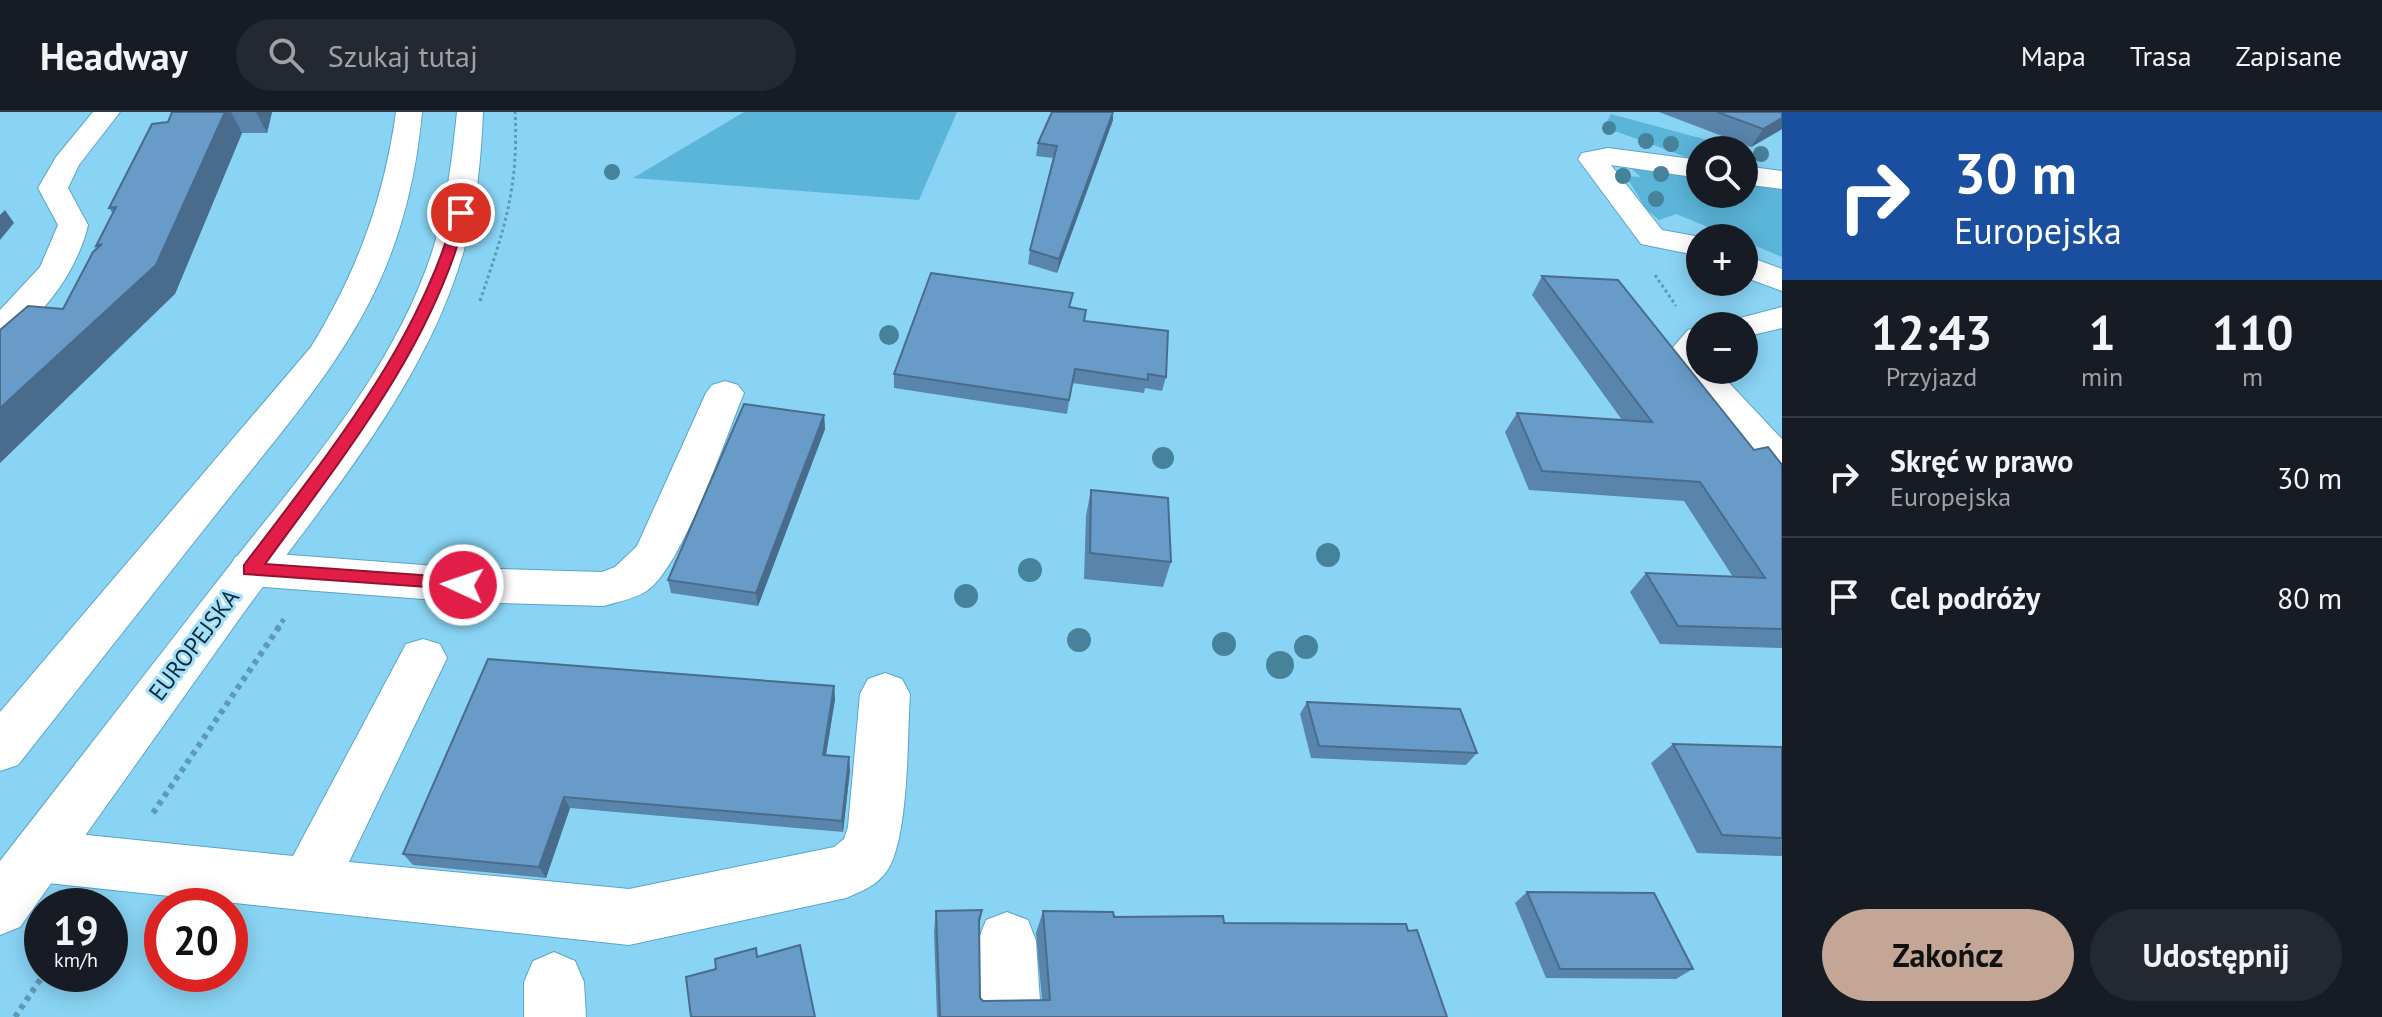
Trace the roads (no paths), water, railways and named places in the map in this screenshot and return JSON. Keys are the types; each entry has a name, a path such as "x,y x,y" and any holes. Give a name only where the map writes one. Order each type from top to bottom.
{"main road":[{"path":"0,327 50,280 62,259 73,225 53,188 66,163 107,112"},
{"path":"0,749 325,353 364,285 395,211 409,112"},
{"name":"EUROPEJSKA","path":"0,907 385,383 436,290 465,196 470,112"},
{"path":"1686,167 1608,156 1592,159 1652,237 1686,243"},
{"path":"1758,177 1782,180"},
{"path":"1758,271 1782,281"},
{"path":"1758,323 1782,317"},
{"path":"1711,384 1782,464"},
{"path":"251,569 463,585 604,589 631,579 654,555 725,393"},
{"path":"308,885 423,658"},
{"path":"38,856 629,917 846,871 866,856 875,827 885,694"},
{"path":"1007,941 1010,1017"}]}
